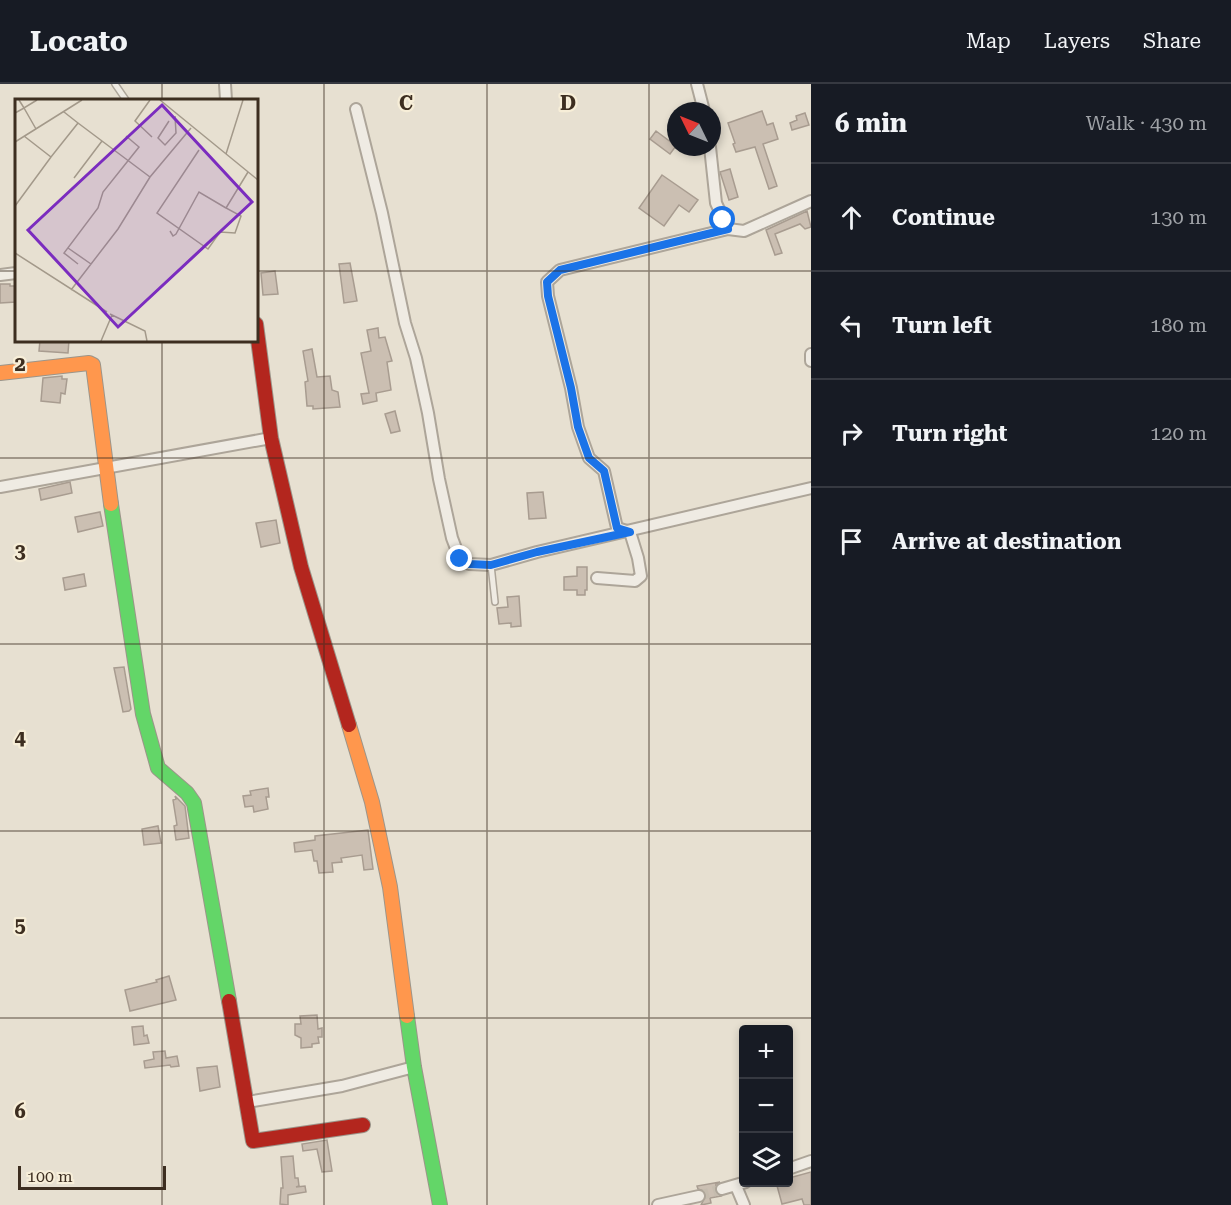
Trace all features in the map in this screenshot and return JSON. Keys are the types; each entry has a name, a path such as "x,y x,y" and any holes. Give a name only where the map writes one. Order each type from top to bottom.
{"street":[{"path":"225,84 226,99"},
{"path":"697,84 702,102"},
{"path":"356,109 382,213 405,323 416,358 452,538 460,559 469,564 491,565 537,552 811,488"},
{"path":"711,156 716,202 728,229"},
{"path":"630,532 617,528 604,471 589,458 578,427 571,388 548,296 547,282 560,270 728,229 744,231 811,201"},
{"path":"0,275 15,273"},
{"path":"258,339 271,438 301,567 372,802 390,887 414,1067 440,1205"},
{"path":"811,354 811,361"},
{"path":"0,373 89,363 93,365 105,467 143,714 158,768 187,793 194,803 253,1141 363,1125"},
{"path":"0,487 271,438"},
{"path":"597,578 635,581 640,576 638,558 630,532"},
{"path":"247,1102 342,1086 414,1067"},
{"path":"793,1167 811,1161"},
{"path":"722,1189 739,1185"},
{"path":"741,1187 744,1205"},
{"path":"658,1205 699,1196"}],"lane":[{"path":"115,84 125,99"},
{"path":"491,565 495,602"}],"building":[{"path":"762,111 767,125 773,123 778,139 763,144 777,186 769,189 755,147 736,152 728,123"},
{"path":"805,113 809,125 792,130 790,123 797,120 796,116"},
{"path":"656,131 667,139 667,152 650,139"},
{"path":"730,169 738,197 729,200 720,172"},
{"path":"662,175 698,200 689,212 679,205 664,226 639,208"},
{"path":"807,211 811,227 805,229 800,224 775,234 782,253 775,255 766,230"},
{"path":"350,263 357,301 344,303 339,264"},
{"path":"275,271 278,294 263,295 261,273"},
{"path":"0,284 15,286 15,302 0,303"},
{"path":"378,328 379,338 385,337 392,361 387,362 391,390 376,393 377,401 363,404 361,394 369,393 361,353 371,351 367,330"},
{"path":"40,342 69,342 68,353 39,351"},
{"path":"312,349 317,377 330,376 332,390 338,392 340,407 313,409 313,406 307,406 305,382 308,381 303,351"},
{"path":"62,376 62,379 67,379 65,394 61,393 60,403 41,401 43,378"},
{"path":"395,411 400,431 391,433 385,414"},
{"path":"70,482 72,493 41,500 39,489"},
{"path":"543,492 546,518 529,519 527,493"},
{"path":"100,512 103,526 78,532 75,517"},
{"path":"276,520 280,543 261,547 256,523"},
{"path":"577,567 587,567 585,595 577,595 577,590 564,590 564,577 577,576"},
{"path":"84,574 86,586 65,590 63,578"},
{"path":"519,596 521,626 511,627 511,623 499,624 497,608 508,607 507,597"},
{"path":"124,667 131,709 123,712 114,668"},
{"path":"268,788 269,797 266,797 268,809 254,812 253,806 245,807 243,796 251,795 250,791"},
{"path":"175,796 185,806 189,838 176,840 174,826 177,825 173,800 176,799"},
{"path":"158,826 161,843 144,845 142,829"},
{"path":"368,830 373,869 364,870 362,855 341,858 342,862 332,863 333,872 319,873 312,850 295,852 294,843 315,840 315,836"},
{"path":"169,976 176,1000 130,1011 125,990 157,982 156,980"},
{"path":"317,1015 318,1029 322,1028 322,1037 318,1037 319,1043 312,1044 312,1047 301,1048 301,1038 295,1035 295,1024 301,1024 300,1016"},
{"path":"143,1026 144,1036 147,1035 149,1043 134,1045 132,1027"},
{"path":"165,1051 166,1058 177,1056 179,1066 145,1068 144,1061 154,1059 153,1052"},
{"path":"217,1066 220,1087 200,1091 197,1068"},
{"path":"327,1140 332,1171 322,1172 317,1149 303,1151 302,1144"},
{"path":"293,1156 295,1178 298,1178 299,1186 296,1187 305,1186 306,1192 288,1195 288,1205 280,1204 281,1188 283,1188 281,1157"},
{"path":"811,1172 811,1205 804,1205 802,1199 782,1204 777,1187 793,1187 793,1177"},
{"path":"720,1182 716,1184 715,1191 721,1196 710,1198 711,1203 701,1205 706,1195 697,1186"}],"tunnel":[{"path":"699,1196 722,1189"}],"traffic: fast":[{"path":"111,504 143,714 158,768 187,793 194,803 229,1001"},
{"path":"407,1016 414,1067 440,1205"}],"traffic: slow":[{"path":"0,373 89,363 93,365 111,504"},
{"path":"349,725 372,802 390,887 407,1016"}],"traffic: jam":[{"path":"258,339 271,438 301,567 349,725"},
{"path":"229,1001 253,1141 363,1125"}],"route":[{"path":"460,559 469,564 491,565 537,552 630,532 617,528 604,471 589,458 578,427 571,388 548,296 547,282 560,270 728,229 723,220"}]}
